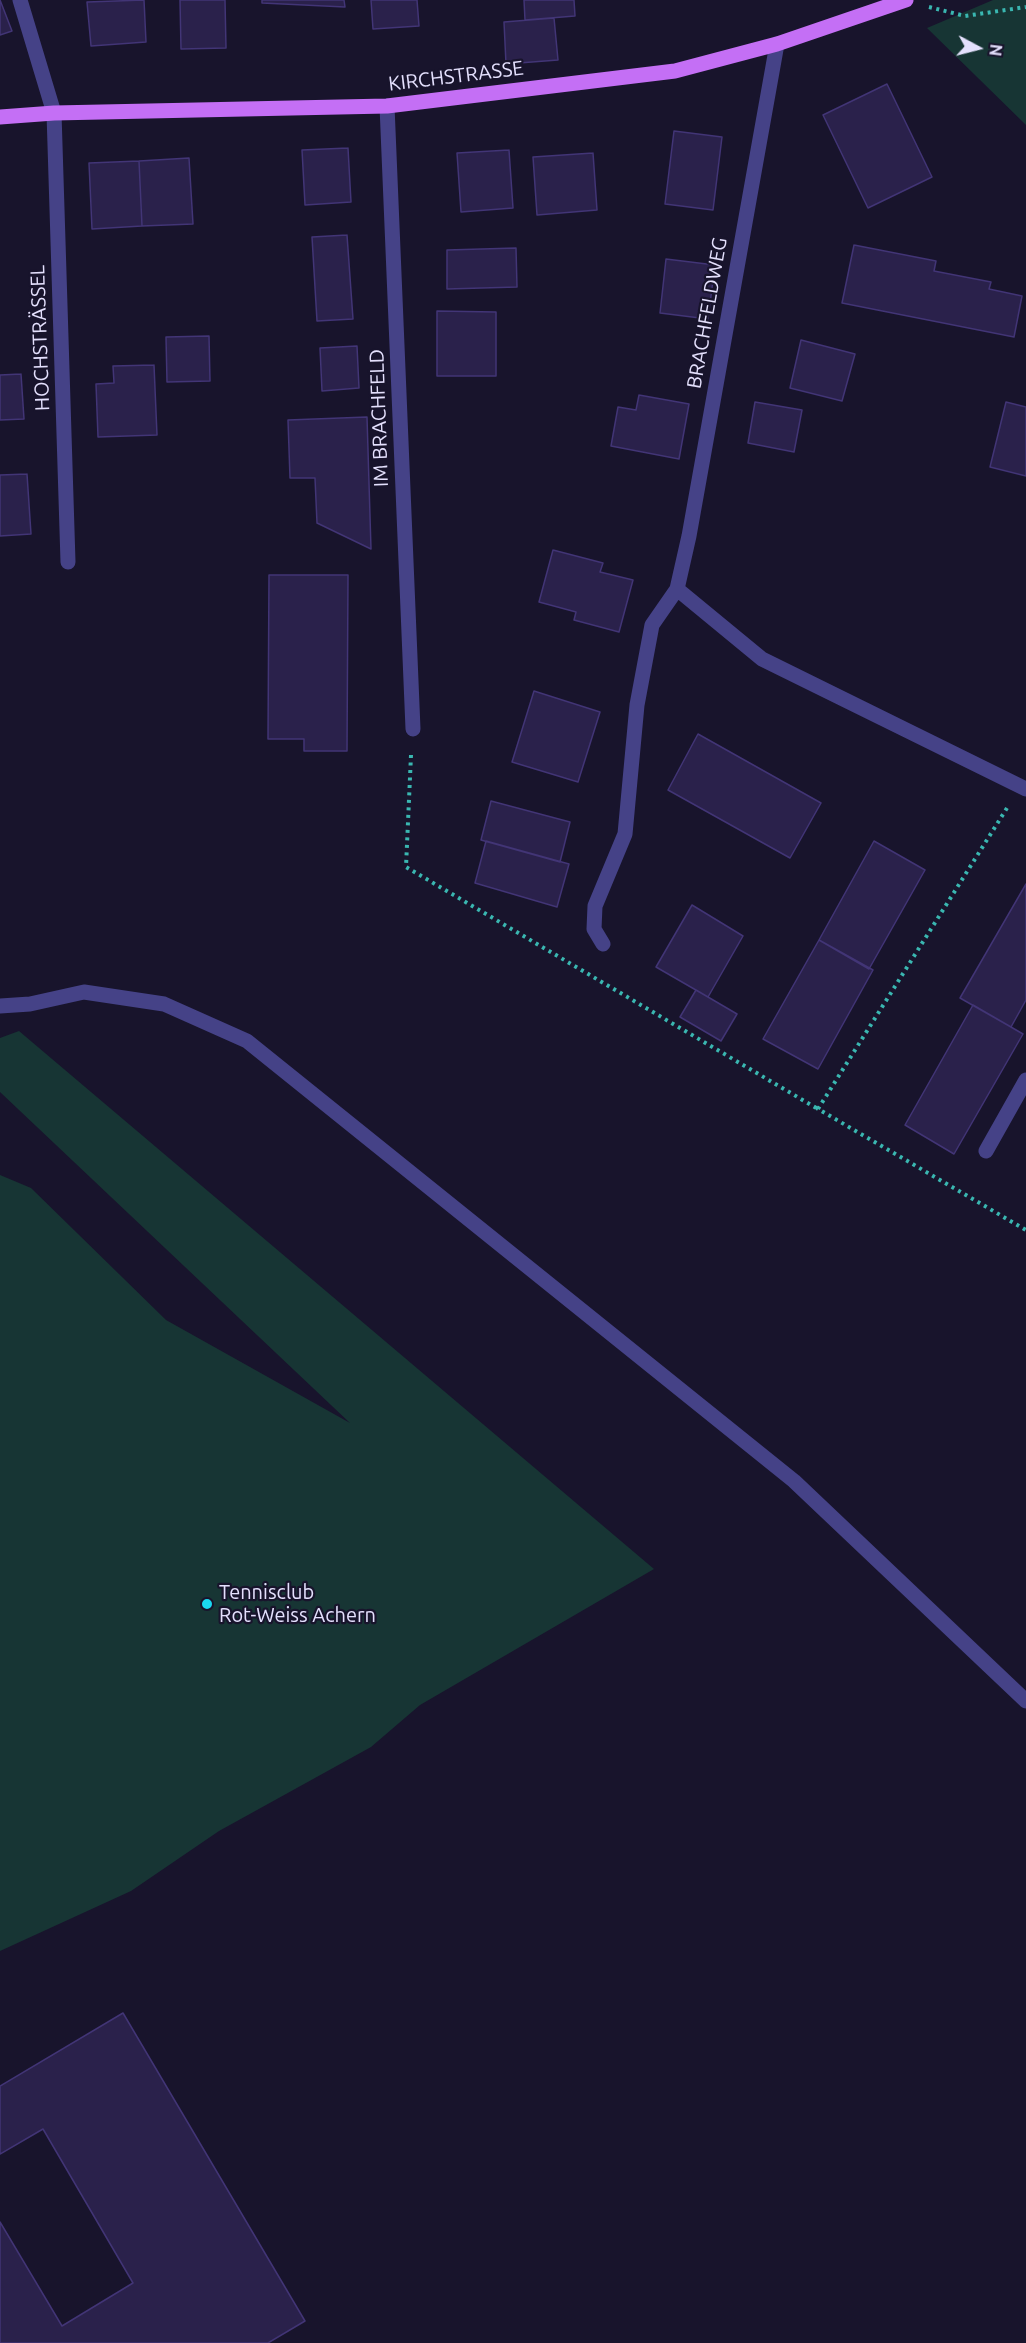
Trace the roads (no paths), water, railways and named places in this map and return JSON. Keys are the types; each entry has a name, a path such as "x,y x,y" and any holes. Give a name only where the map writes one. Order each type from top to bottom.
{"main road":[{"name":"KIRCHSTRASSE","path":"0,117 54,113 387,106 675,71 777,44 904,1"}],"street":[{"name":"HOCHSTRÄSSEL","path":"20,0 54,113 68,562"},
{"name":"BRACHFELDWEG","path":"603,944 594,929 595,906 625,834 637,705 652,625 676,589 689,536 777,44"},
{"name":"IM BRACHFELD","path":"387,106 413,729"},
{"path":"676,589 762,659 1023,787"},
{"path":"0,1006 30,1004 84,992 164,1004 247,1041 794,1481 1026,1701"},
{"path":"986,1151 1026,1080"}],"place":[{"name":"Tennisclub Rot-Weiss Achern","path":"207,1604"}]}
